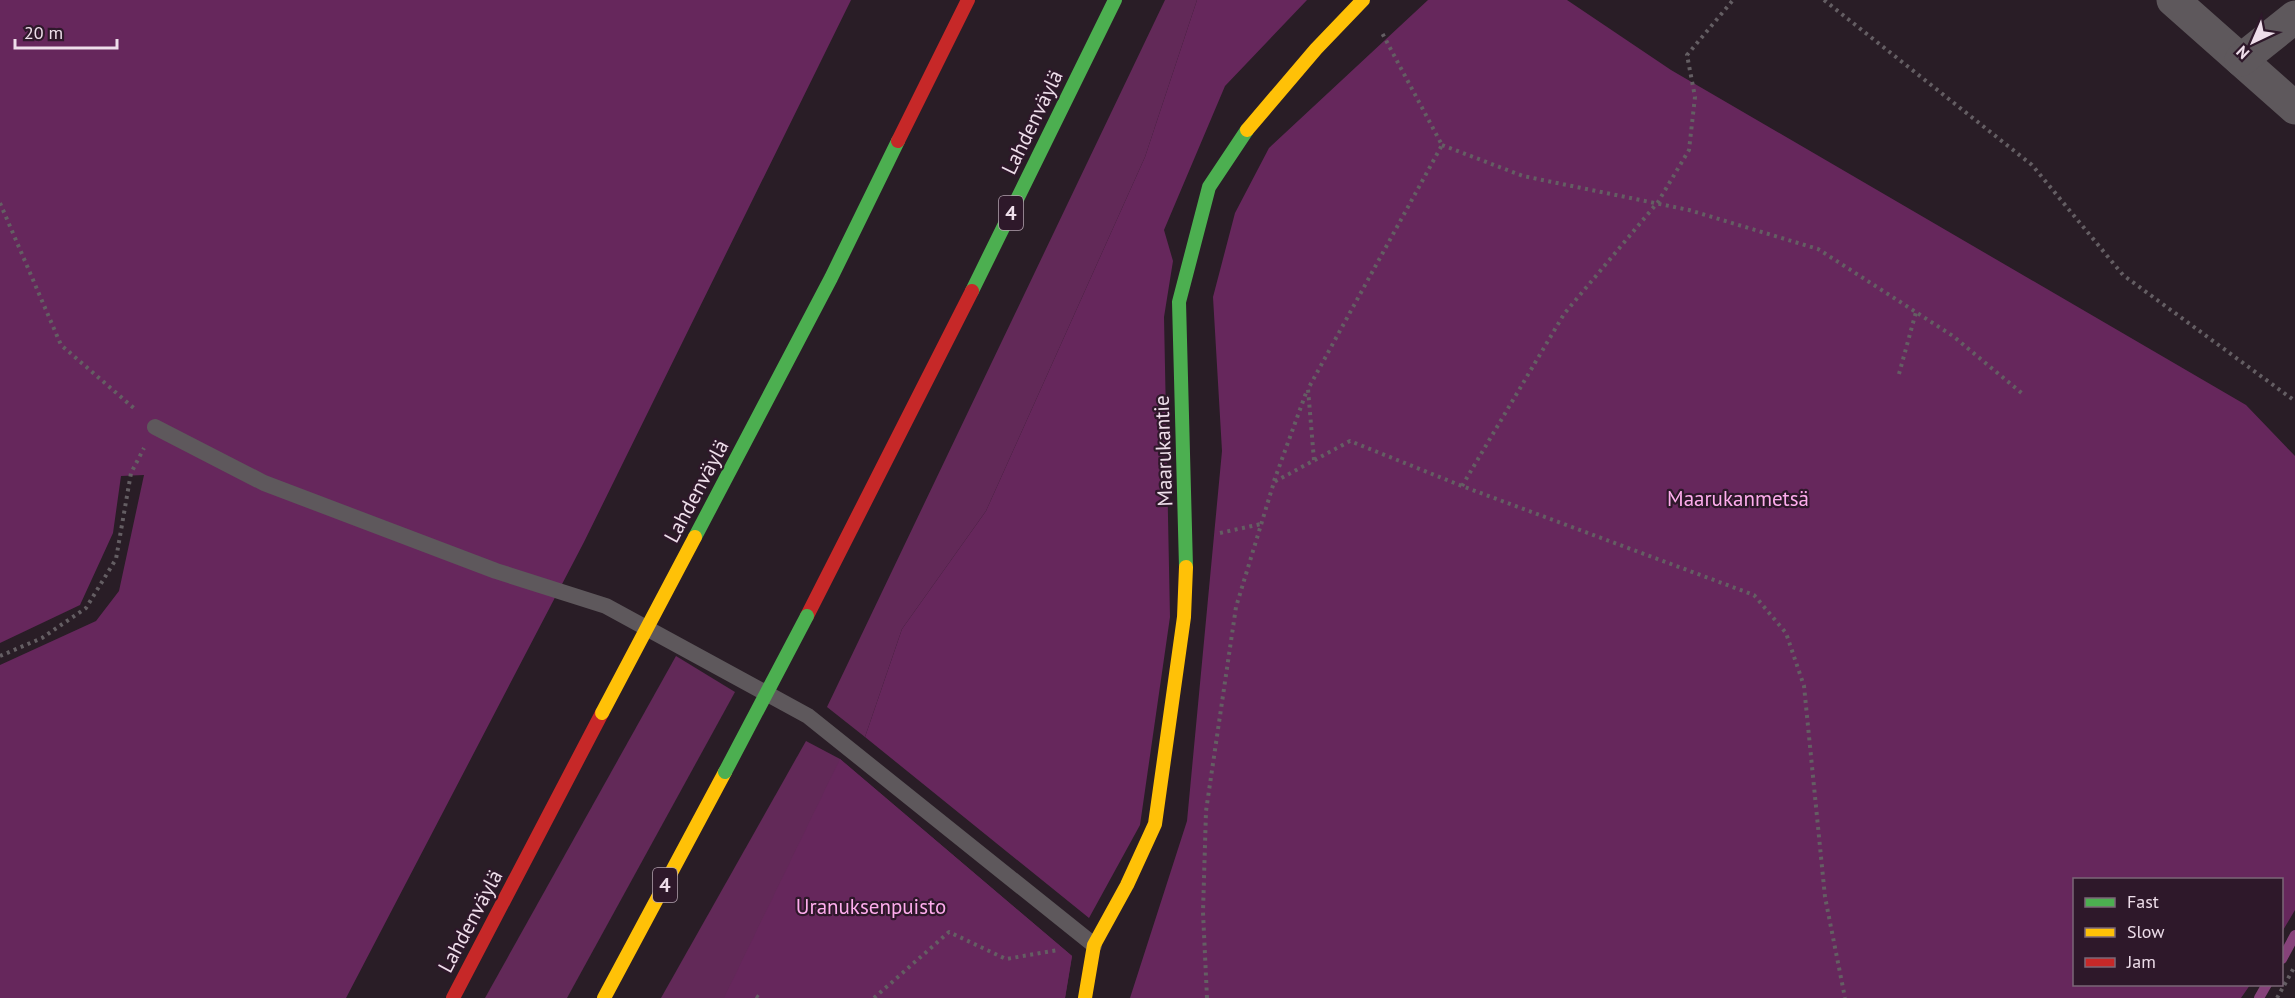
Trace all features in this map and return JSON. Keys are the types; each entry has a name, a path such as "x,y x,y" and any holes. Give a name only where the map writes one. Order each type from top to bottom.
{"main road":[{"name":"Lahdenväylä","path":"453,998 831,278 968,0"},
{"name":"Lahdenväylä","path":"604,998 906,425 1115,0"},
{"name":"Maarukantie","path":"1085,998 1094,945 1127,885 1155,824 1184,617 1187,540 1179,302 1209,187 1238,141 1316,49 1363,0"},
{"path":"440,998 492,925"}],"street":[{"path":"2173,0 2295,108"},
{"path":"2241,60 2295,17"}],"lane":[{"path":"155,427 264,483 496,571 606,606 798,710 1094,945"}],"path":[{"path":"1462,486 1564,314 1658,202 1689,150 1695,97 1687,56 1733,0"},
{"path":"1824,0 2032,165 2123,275 2295,401"},
{"path":"1376,20 1442,145 1522,176 1658,202 1818,249 1953,336 2024,395"},
{"path":"1206,998 1203,912 1206,811 1236,607 1274,482 1308,389 1442,145"},
{"path":"0,203 61,345 155,427 131,473 116,559 86,608 42,638 0,656"},
{"path":"1899,374 1916,312"},
{"path":"1308,389 1314,460"},
{"path":"1274,482 1350,441 1462,486 1754,595 1786,633 1804,686 1825,897 1845,998"},
{"path":"1187,540 1261,524"},
{"path":"874,998 949,933 1006,959 1094,945"},
{"path":"2277,998 2295,966"}],"green space":[{"path":"0,0 851,0 584,542 346,998 0,998 0,665 96,621 119,591 144,475 121,476 113,533 80,605 0,643"},
{"path":"1165,0 1197,0 1145,157 986,511 902,629 865,737 827,707"},
{"path":"1197,0 1307,0 1225,86 1164,230 1173,261 1164,317 1170,617 1140,825 1089,918 865,737 902,629 986,511 1145,157"},
{"name":"Maarukanmetsä","path":"1428,0 1567,0 1671,70 2246,405 2295,456 2295,910 2283,930 2283,878 2073,878 2073,986 2249,986 2241,998 1130,998 1187,821 1222,451 1213,297 1235,213 1269,148"},
{"path":"676,656 735,692 567,998 485,998"},
{"name":"Uranuksenpuisto","path":"806,741 840,759 1072,956 1065,998 661,998"},
{"name":"Uranuksenpuisto","path":"840,759 1072,956 1065,998 724,998"}],"waterway":[{"path":"2283,957 2295,935"},
{"path":"2259,998 2266,986"}],"traffic: fast":[{"path":"972,291 1115,0"},
{"path":"1186,567 1179,302 1209,187 1247,130"},
{"path":"695,537 831,278 898,141"},
{"path":"725,772 807,616"}],"traffic: slow":[{"path":"1247,130 1316,49 1363,0"},
{"path":"602,713 695,537"},
{"path":"1085,998 1094,945 1127,885 1155,824 1184,617 1186,567"},
{"path":"604,998 725,772"}],"traffic: jam":[{"path":"898,141 968,0"},
{"path":"807,616 972,291"},
{"path":"453,998 602,713"}]}
